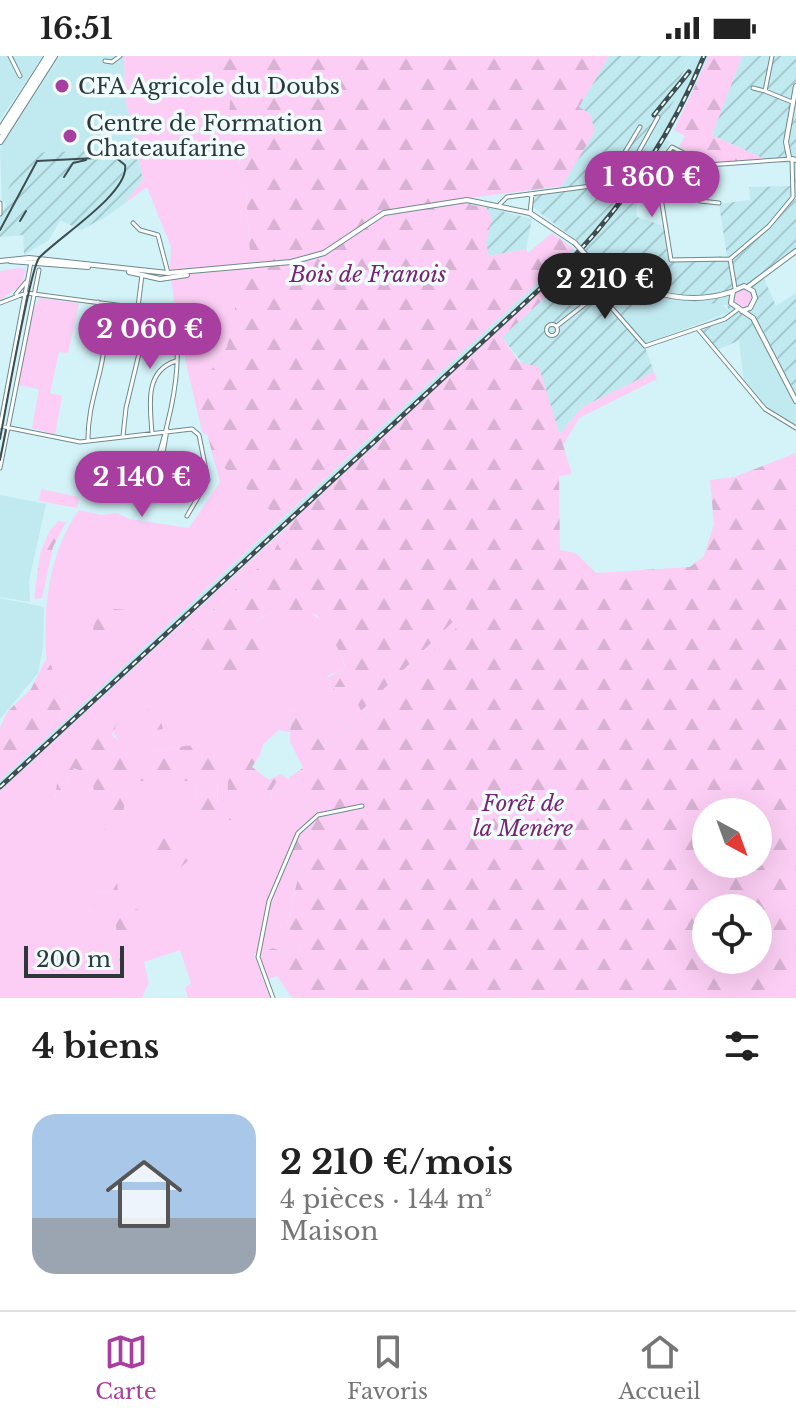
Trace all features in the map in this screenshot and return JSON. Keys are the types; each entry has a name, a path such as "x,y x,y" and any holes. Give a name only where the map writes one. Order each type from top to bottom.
{"main road":[{"path":"0,131 51,56"},
{"path":"0,141 51,56"},
{"path":"792,158 786,142 796,86"},
{"path":"0,262 168,276 308,259 334,248 373,218 396,210 467,200 500,204 530,213 575,243 617,278 645,290 715,296 753,318"},
{"path":"715,296 764,278 796,251"},
{"path":"0,262 33,258 140,274"},
{"path":"764,278 755,295 753,318 796,401"},
{"path":"744,286 755,295"},
{"path":"731,303 734,290"},
{"path":"740,310 753,305"}],"street":[{"path":"10,56 20,76"},
{"path":"105,61 112,62 120,56"},
{"path":"765,91 772,56"},
{"path":"753,88 793,102"},
{"path":"500,204 507,197 622,182 658,117"},
{"path":"606,182 640,127"},
{"path":"657,173 693,166 776,162 792,158 795,190 791,199 761,233 730,259 671,260 657,173 657,167 672,147 707,165"},
{"path":"693,166 700,201 719,203"},
{"path":"530,213 533,193"},
{"path":"0,203 0,214"},
{"path":"133,223 140,230 158,235 168,276"},
{"path":"730,259 737,280 744,286"},
{"path":"15,295 37,265"},
{"path":"37,265 0,427 88,441 189,428 197,432 208,469 206,487 187,516"},
{"path":"123,436 124,416 142,341 138,307 140,274"},
{"path":"0,468 30,294 29,275"},
{"path":"734,290 737,280"},
{"path":"0,303 15,295 30,294 167,311 172,315 176,361 167,430 158,481 148,504 143,506 141,502 167,430"},
{"path":"557,326 585,304 597,300 610,306 645,346 730,318 740,310"},
{"path":"88,441 90,405 107,338 98,302"},
{"path":"698,329 765,409 796,428"},
{"path":"152,433 152,387 160,370 176,361"},
{"path":"273,998 258,957 269,901 298,833 318,815 362,806"}],"shaded area":[{"path":"0,56 43,56 0,120"},
{"name":"Centre de Formation Chateaufarine","path":"60,56 124,56 125,97 136,149 26,153 2,201 0,149"},
{"path":"609,56 692,56 678,82 676,97 630,177 613,204 579,242 531,206 533,191 560,188 579,107"},
{"path":"692,56 709,56 666,140 670,142 666,149 662,148 625,204 586,249 579,242 619,196 665,113"},
{"path":"742,56 796,56 796,249 763,276 776,306 796,293 796,394 760,324 743,339 716,350 695,326 726,315 730,312 726,305 636,295 638,312 622,317 644,344 654,372 582,407 560,434 544,391 502,337 580,266 580,255 636,188 637,217 664,226 668,258 727,256 719,204 750,200 749,187 792,186 790,164 767,160 712,135"},
{"path":"136,149 143,179 124,204 107,216 81,230 60,220 49,240 24,255 23,235 0,237 0,218 6,204 2,201 26,153"},
{"path":"486,207 532,219 526,249 488,256 486,242 492,219"},
{"path":"574,249 580,255 0,791 0,780"},
{"path":"635,295 721,303 730,312 644,344 621,317 638,312"},
{"path":"760,323 796,394 796,430 764,410 745,389 739,342"},
{"path":"0,495 46,504 29,581 30,602 0,597"},
{"path":"0,598 44,607 43,647 38,673 0,719"}],"green space":[{"path":"124,56 220,56 214,69 232,84 228,123 196,133 229,137 245,177 250,253 227,347 197,391 208,436 202,431 185,359 186,347 180,346 170,271 171,247 147,187 124,204 143,179 125,97"},
{"name":"Bois de Franois","path":"220,56 609,56 579,107 590,114 595,131 562,186 469,198 471,205 486,207 492,219 486,242 489,256 526,249 528,253 552,233 574,249 280,520 213,457 197,391 227,347 242,275 232,256 250,253 245,177 230,137 196,134 228,122 232,85 215,83 214,69"},
{"path":"709,56 742,56 712,135 767,160 707,163 679,147 685,136 674,130"},
{"name":"Forêt de la Menère","path":"580,255 581,265 502,337 519,362 539,367 572,474 559,476 560,550 576,553 596,573 690,567 704,556 714,524 710,480 734,477 796,453 796,998 292,998 277,976 267,980 259,958 261,952 273,948 295,956 302,948 287,924 298,878 287,866 307,801 288,778 303,768 290,742 291,712 299,710 302,725 310,727 324,747 365,716 472,613 466,609 361,711 350,687 334,687 335,701 325,702 319,683 346,667 330,631 316,614 294,622 282,606 256,621 268,633 267,661 246,658 251,666 248,676 227,684 191,647 186,635 272,555 286,527"},
{"path":"26,269 22,285 0,300 0,271"},
{"path":"739,290 747,290 752,299 750,306 739,308 734,303 734,295"},
{"path":"40,298 79,303 68,353 59,352 50,393 62,396 55,435 32,428 39,389 18,385 32,311"},
{"path":"654,372 657,379 579,418 562,447 560,434 582,407"},
{"path":"213,457 280,520 59,726 65,697 53,690 46,654 46,616 50,579 69,526 79,510 101,515 117,513 129,519 189,528 220,482"},
{"path":"41,489 79,497 77,508 39,501"},
{"path":"58,521 66,522 53,547 42,598 34,599 40,554 49,532"},
{"path":"286,528 272,555 186,635 202,657 245,657 255,622 282,606 298,610 319,618 325,624 346,668 327,676 334,686 350,687 362,710 466,608 473,613 365,716 324,747 310,727 302,725 298,710 291,712 290,732 279,730 263,744 260,755 232,758 205,747 189,746 131,751 121,744 113,730 108,707 58,786 55,797 59,802 74,768 90,775 123,817 126,781 195,781 200,819 218,801 217,778 228,778 228,820 244,786 249,783 269,805 271,791 281,774 300,788 307,801 287,866 298,878 287,923 302,948 295,956 273,948 254,954 270,998 188,998 185,988 191,983 180,950 144,962 149,982 142,998 0,998 0,791","holes":["116,869 120,960 113,891 96,893"]},
{"path":"106,608 126,610 131,616 124,631 104,642 93,629 99,611"},
{"path":"46,659 52,667 53,690 65,697 59,726 0,780 0,728 7,712 31,689"},
{"path":"108,707 118,721 112,735 136,750 148,752 193,746 209,748 229,758 260,755 252,767 269,780 281,774 271,791 269,805 263,807 248,783 244,786 246,820 227,820 228,779 217,778 217,823 210,831 200,820 195,781 127,781 123,817 111,838 106,835 90,775 74,768 59,802 55,803 60,751"},
{"path":"151,708 158,711 163,729 143,732 132,718"},
{"path":"172,829 192,845 191,858 170,877 153,874 147,860 145,839"},
{"path":"116,868 119,906 140,910 132,948 119,961 113,891 96,893 94,906 82,901 87,888"}],"tram line":[{"path":"0,230 37,161 115,157 125,165 116,189 105,201 39,258 24,313 0,439"},
{"path":"64,177 73,163 86,160"},
{"path":"20,221 26,211"},
{"path":"0,460 6,430"}],"railway":[{"path":"0,787 569,262 629,191 678,113 704,56"},
{"path":"654,115 689,72"}],"place":[{"name":"CFA Agricole du Doubs","path":"62,86"},
{"name":"Centre de Formation Chateaufarine","path":"70,136"}]}
